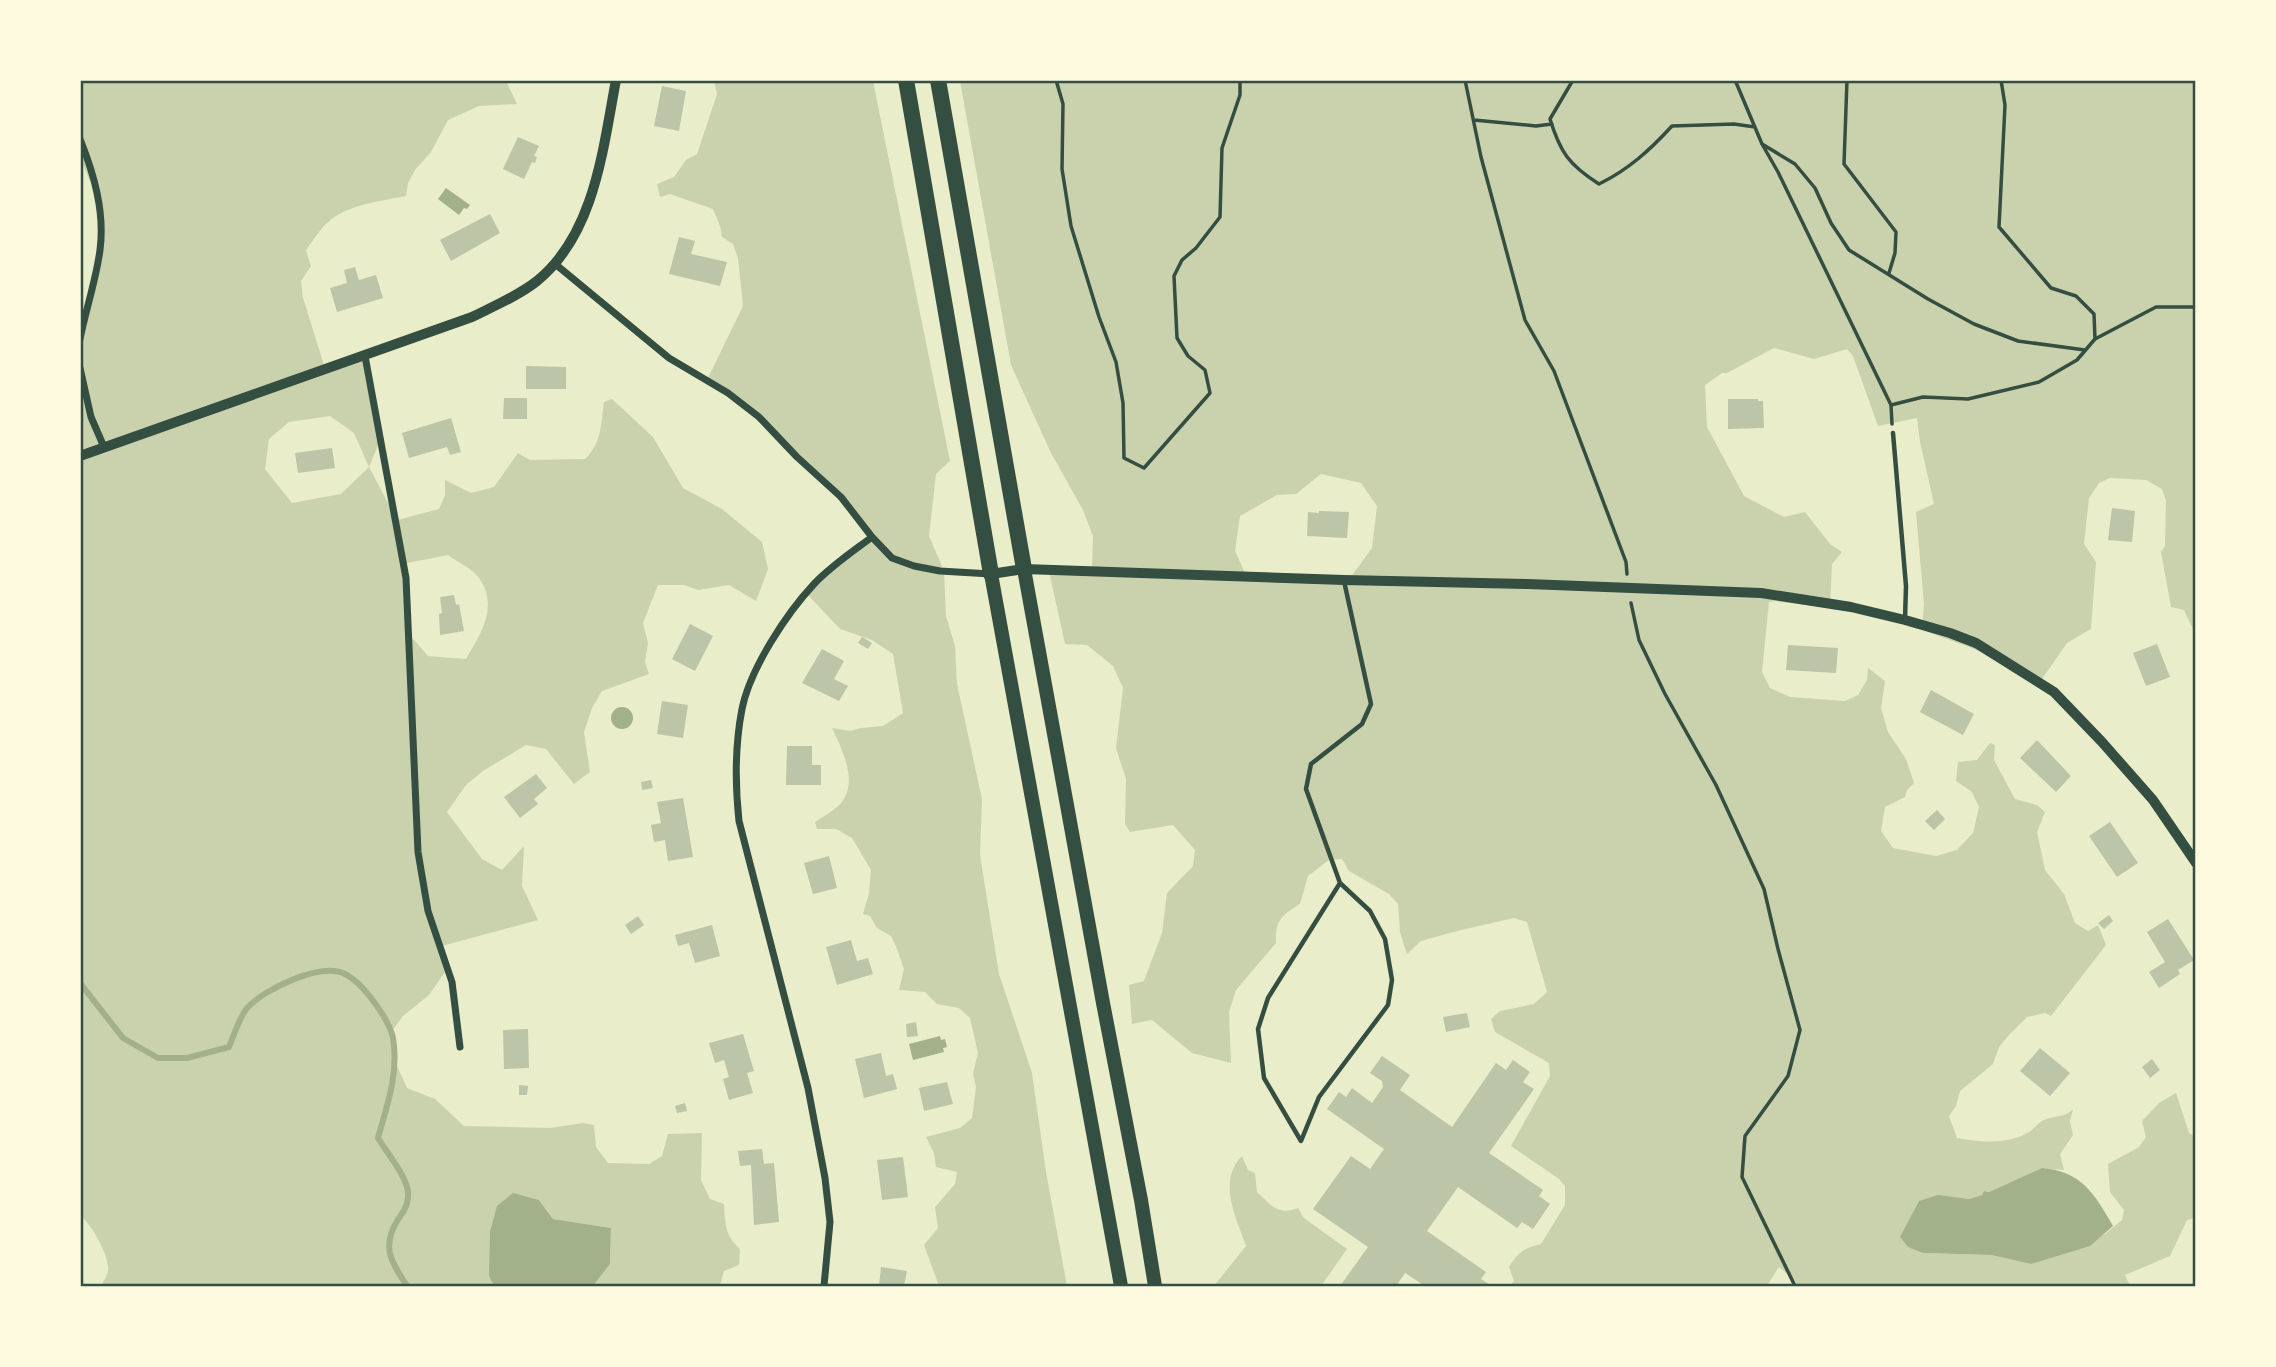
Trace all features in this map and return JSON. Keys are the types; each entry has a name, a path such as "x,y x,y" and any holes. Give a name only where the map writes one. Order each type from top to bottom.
{"highway":[{"path":"906,80 991,574 1121,1286"},
{"path":"938,80 1155,1286"}],"street":[{"path":"80,456 472,317 519,294 554,263 567,246 587,206 601,159 616,80"},
{"path":"80,139 100,208 100,247 80,339"},
{"path":"554,263 669,358 728,393 759,416 797,457 841,497 892,558 915,566 991,574 1024,569 1628,587 1761,593 1851,607 1905,620 1976,643 2054,692 2154,800 2196,863"},
{"path":"365,356 406,578 418,852 428,911 452,982 460,1047"},
{"path":"80,368 91,416 104,447"},
{"path":"824,1286 830,1222 822,1165 808,1088 739,821 735,785 743,709 755,674 774,639 814,584 872,537"}],"lane":[{"path":"1893,433 1906,586 1905,620"},
{"path":"1340,883 1268,998 1258,1029 1264,1078 1301,1141 1319,1097 1388,1005 1392,980 1385,939 1370,911 1340,883 1306,789 1311,764 1362,724 1371,704 1344,580"}],"path":[{"path":"1056,80 1063,104 1062,169 1071,226 1116,362 1123,403 1124,458 1144,468 1210,393 1205,370 1188,356 1177,338 1174,276 1182,260 1196,248 1220,217 1222,148 1240,95 1240,80"},
{"path":"1465,80 1481,157 1525,320 1553,371 1626,562 1628,587 1639,640 1665,694 1716,785 1764,889 1800,1030 1788,1076 1745,1136 1742,1177 1796,1286"},
{"path":"1573,80 1550,118 1559,145 1577,170 1599,184 1622,173 1672,126 1734,124 1755,127"},
{"path":"1735,80 1762,144 1891,405 1893,433"},
{"path":"1847,80 1844,164 1896,232 1895,253 1889,274"},
{"path":"2001,80 2004,106 1999,226 2051,288 2077,296 2094,314 2095,339"},
{"path":"1474,120 1536,126 1552,124"},
{"path":"1762,144 1795,164 1815,188 1831,223 1849,250 1974,324 2018,341 2086,350"},
{"path":"1891,405 1923,397 1968,399 2039,382 2077,360 2095,339 2156,307 2196,307"}],"shaded area":[{"path":"81,81 506,81 517,104 479,106 448,120 431,152 415,170 408,183 406,196 362,205 341,213 323,227 306,250 311,266 301,281 303,298 324,365 364,357 381,438 369,467 397,520 439,509 445,495 445,480 471,493 494,487 518,453 530,460 585,459 598,439 604,402 612,399 653,437 683,488 722,509 762,542 768,569 756,601 729,585 698,590 684,585 658,585 643,623 648,643 645,662 649,674 602,691 592,708 584,732 590,772 574,784 546,749 526,745 483,771 466,785 447,812 482,859 502,870 524,846 522,886 538,920 442,946 447,969 429,995 403,1016 392,1031 394,1059 407,1088 435,1099 464,1126 550,1128 583,1123 594,1125 596,1147 608,1163 649,1164 662,1156 668,1134 702,1133 701,1180 710,1199 724,1204 729,1234 740,1249 739,1265 724,1271 720,1286 593,1286 610,1264 611,1228 553,1219 539,1200 489,1276 494,1286 101,1286 108,1271 106,1257 94,1233 80,1215 80,313 85,310 98,256 100,213 81,160","holes":["330,416 354,433 369,467 341,494 292,503 265,469 269,439 289,422","448,555 479,578 488,599 486,620 466,659 428,656 408,633 404,568 407,563"]},
{"path":"714,81 873,81 950,461 936,474 929,536 944,571 946,616 955,646 957,684 982,799 980,855 999,974 1032,1073 1046,1172 1067,1286 939,1286 924,1245 938,1228 935,1207 955,1184 957,1172 936,1167 934,1153 926,1137 960,1128 972,1118 976,1087 973,1074 978,1053 970,1018 959,1008 937,1004 925,992 899,990 904,969 896,946 891,936 877,928 870,916 863,914 869,893 871,870 852,838 836,829 817,829 815,822 842,802 849,784 847,765 832,728 850,731 883,726 903,713 893,654 872,640 840,629 807,594 867,538 869,532 757,413 708,378 743,306 738,258 733,244 722,237 713,209 670,194 660,197 657,184 674,177 686,160 697,154 717,94"},
{"path":"960,81 2195,81 2195,634 2184,610 2171,607 2161,552 2165,546 2166,501 2162,489 2146,480 2110,478 2099,483 2089,498 2084,544 2096,562 2091,629 2067,643 2040,682 1977,650 1925,631 1922,628 1924,604 1916,512 1934,504 1917,418 1878,426 1853,356 1847,349 1814,359 1774,348 1727,373 1722,373 1705,385 1707,427 1744,496 1784,517 1805,512 1830,544 1842,552 1832,564 1830,608 1769,602 1762,672 1770,688 1790,697 1845,701 1858,695 1867,680 1868,668 1885,681 1881,708 1888,732 1906,759 1914,783 1907,790 1905,797 1885,807 1881,831 1893,848 1936,856 1957,850 1973,833 1979,807 1972,792 1956,781 1958,762 1977,760 1990,743 1995,745 1994,760 2015,799 2037,805 2045,812 2037,832 2045,870 2064,894 2075,923 2088,931 2098,925 2106,945 2051,1016 2045,1013 2027,1017 2008,1036 1999,1047 1993,1064 1960,1091 1956,1106 1949,1116 1957,1138 1994,1141 2021,1136 2042,1121 2066,1114 2073,1109 2070,1121 2073,1135 2060,1154 2064,1170 2042,1168 1969,1199 1938,1196 1923,1253 1991,1255 2031,1264 2105,1234 2122,1220 2124,1210 2110,1192 2108,1164 2139,1147 2146,1137 2142,1121 2159,1103 2176,1093 2189,1133 2195,1137 2196,1218 2187,1220 2170,1256 2125,1275 2130,1286 1795,1286 1792,1278 1779,1267 1767,1286 1510,1286 1514,1281 1509,1267 1512,1262 1522,1251 1541,1244 1565,1205 1565,1186 1559,1179 1511,1146 1550,1076 1549,1063 1495,1032 1491,1019 1500,1011 1534,1004 1547,992 1527,922 1514,918 1457,931 1421,941 1407,954 1400,932 1398,904 1389,894 1349,871 1342,859 1329,860 1308,876 1300,904 1284,915 1278,923 1276,943 1236,990 1229,1012 1231,1063 1192,1053 1152,1020 1132,1024 1129,985 1144,981 1162,933 1167,893 1193,866 1195,850 1173,825 1130,832 1125,824 1126,779 1116,748 1123,688 1113,666 1087,645 1065,644 1049,571 1092,569 1093,536 1083,510 1051,453 1011,365","holes":["1321,474 1361,483 1377,506 1372,548 1350,578 1245,573 1235,551 1240,516 1277,495 1296,494"]},
{"path":"446,188 470,205 459,215 438,199"},
{"path":"622,707 632,714 633,718 626,728 622,729 612,722 611,718 618,708"},
{"path":"940,1036 941,1040 945,1039 947,1047 943,1048 944,1052 913,1060 909,1044"},
{"path":"1242,1156 1248,1170 1255,1173 1257,1192 1266,1201 1280,1210 1298,1208 1304,1218 1347,1249 1321,1286 1214,1286 1246,1246 1234,1212 1230,1188 1235,1166"},
{"path":"2042,1168 2077,1179 2099,1203 2113,1226 2090,1246 2031,1264 1991,1255 1923,1253 1908,1247 1900,1237 1919,1201 1938,1195 1969,1199"},
{"path":"513,1193 539,1200 553,1219 611,1228 610,1264 593,1286 494,1286 489,1276 490,1232 497,1206"}],"building":[{"path":"662,86 686,91 679,131 654,126"},
{"path":"518,137 539,146 534,156 537,157 535,163 532,162 524,179 503,169"},
{"path":"490,214 500,233 451,261 440,240"},
{"path":"679,237 695,241 691,254 727,262 720,286 669,274"},
{"path":"355,267 359,280 376,275 383,298 337,312 330,288 347,283 344,270"},
{"path":"526,366 566,367 566,389 526,389"},
{"path":"504,398 527,398 527,419 503,419"},
{"path":"1728,399 1763,401 1764,428 1728,429"},
{"path":"451,418 461,452 450,455 447,447 409,458 402,433"},
{"path":"332,448 335,468 298,473 295,453"},
{"path":"2112,508 2135,511 2132,542 2108,540"},
{"path":"1308,512 1349,512 1347,538 1307,536"},
{"path":"454,595 456,605 459,604 464,631 440,635 440,597"},
{"path":"690,624 713,636 695,671 672,659"},
{"path":"862,637 872,643 868,649 858,643"},
{"path":"2157,644 2170,677 2146,686 2133,653"},
{"path":"1788,645 1838,648 1836,673 1786,670"},
{"path":"822,649 844,661 834,679 848,686 839,701 802,683"},
{"path":"1931,690 1974,714 1963,735 1920,712"},
{"path":"662,701 688,705 683,738 657,734"},
{"path":"2037,740 2071,776 2056,792 2020,758"},
{"path":"787,746 812,746 812,765 821,765 821,785 786,785"},
{"path":"536,774 547,788 534,799 538,804 520,818 504,797"},
{"path":"651,780 653,788 642,790 641,782"},
{"path":"683,798 693,857 668,861 665,840 654,842 651,825 661,823 657,802"},
{"path":"1937,810 1945,819 1934,830 1925,821"},
{"path":"2110,822 2138,863 2117,877 2089,836"},
{"path":"829,856 837,888 813,894 804,863"},
{"path":"2109,915 2113,921 2104,929 2098,923"},
{"path":"638,916 644,925 631,934 625,925"},
{"path":"2168,919 2194,960 2178,970 2180,974 2159,988 2149,972 2165,962 2147,932"},
{"path":"712,925 720,956 695,963 689,943 678,946 675,935"},
{"path":"851,940 857,961 868,958 873,974 837,985 826,947"},
{"path":"1467,1013 1470,1027 1446,1032 1443,1017"},
{"path":"916,1022 918,1036 907,1037 906,1024"},
{"path":"528,1029 529,1068 504,1069 503,1030"},
{"path":"743,1034 754,1071 747,1073 753,1093 729,1100 723,1079 729,1077 724,1060 715,1063 709,1043"},
{"path":"2040,1048 2070,1073 2050,1096 2020,1071"},
{"path":"881,1053 886,1076 893,1074 897,1089 864,1098 855,1059"},
{"path":"1382,1056 1410,1075 1400,1090 1452,1127 1496,1063 1506,1070 1513,1060 1530,1072 1523,1082 1534,1089 1489,1153 1543,1190 1539,1196 1550,1204 1533,1229 1522,1222 1517,1228 1458,1187 1427,1231 1486,1272 1481,1279 1492,1286 1425,1286 1405,1273 1396,1286 1340,1286 1368,1247 1313,1209 1351,1156 1370,1169 1384,1149 1327,1109 1339,1092 1346,1097 1352,1088 1372,1103 1383,1087 1382,1081 1370,1073"},
{"path":"2152,1059 2160,1070 2150,1078 2142,1067"},
{"path":"947,1082 953,1104 924,1111 919,1088"},
{"path":"519,1085 528,1086 527,1095 519,1095"},
{"path":"685,1103 687,1111 677,1113 675,1106"},
{"path":"762,1149 764,1164 774,1163 779,1222 754,1225 751,1165 740,1166 738,1151"},
{"path":"903,1157 908,1197 882,1200 877,1160"},
{"path":"881,1267 907,1271 904,1286 879,1286"}],"waterway":[{"path":"80,983 123,1038 158,1058 187,1058 229,1047 247,1008 266,993 293,979 308,974 335,971 345,974 360,985 381,1012 393,1038 393,1076 378,1138 402,1175 408,1190 407,1203 392,1231 389,1247 393,1262 407,1286"}]}
